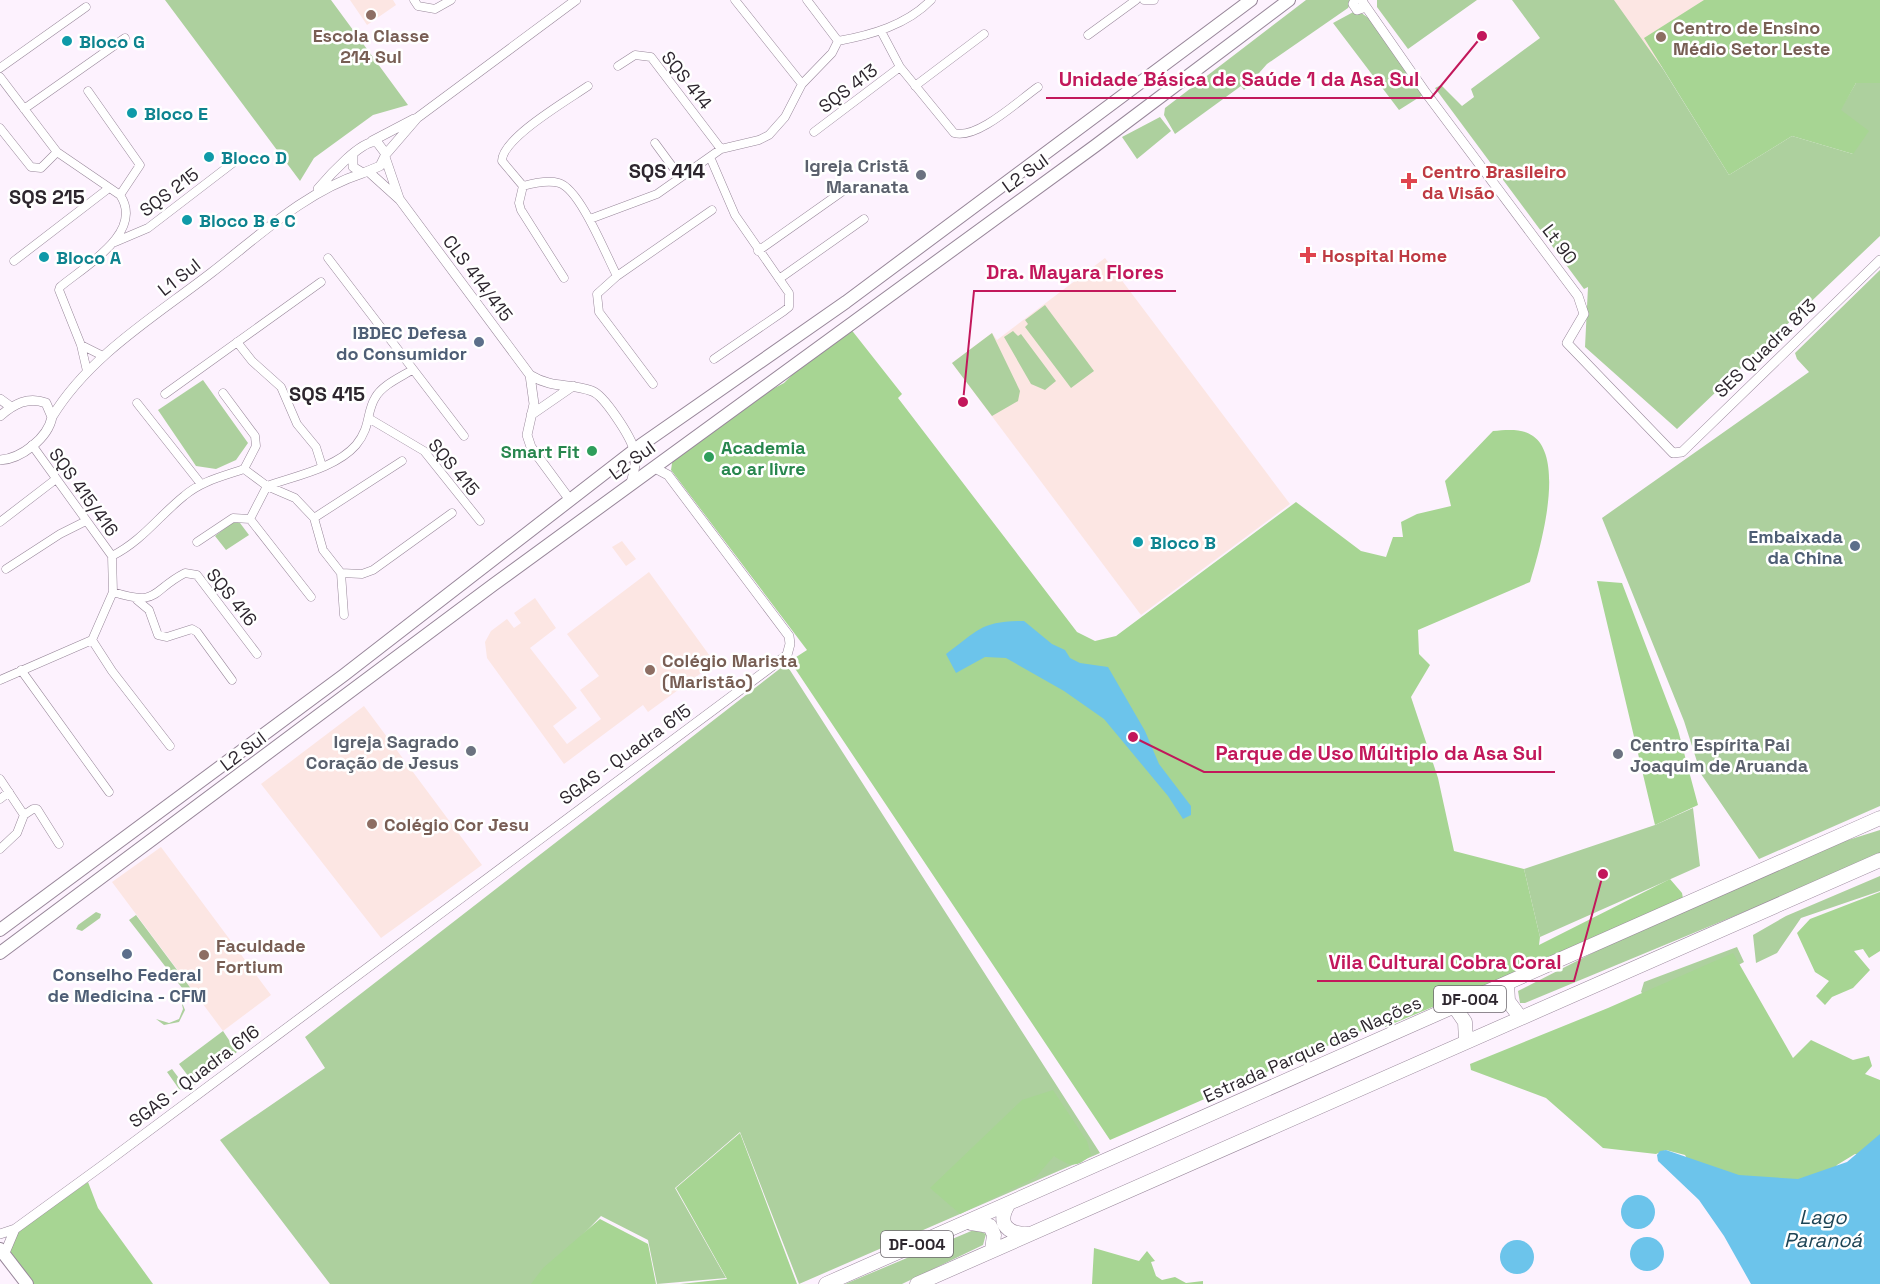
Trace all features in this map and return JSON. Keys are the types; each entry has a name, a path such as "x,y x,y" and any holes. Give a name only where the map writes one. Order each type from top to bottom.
{"highway":[{"name":"Estrada Parque das Nações","path":"826,1284 970,1223 1880,818"},
{"name":"DF-004","path":"917,1284 1880,860"},
{"path":"1507,983 1508,1001 1520,1017"},
{"path":"1454,1006 1465,1022 1466,1041"},
{"path":"1008,1205 1003,1218 1007,1229 1012,1233 1028,1234"},
{"path":"970,1223 990,1226 994,1235 992,1250"}],"main road":[{"name":"L2 Sul","path":"0,930 515,544 634,450 846,302 1251,0"},
{"name":"L2 Sul","path":"0,953 631,483 1095,146 1289,0"},
{"path":"1229,17 1232,29 1241,36"},
{"path":"1208,32 1219,38 1222,50"},
{"path":"690,411 696,414 703,430"},
{"path":"515,544 518,554 526,561"},
{"path":"137,829 144,832 149,843"},
{"path":"2,1252 27,1284"}],"street":[{"path":"414,0 418,6 435,9 452,0"},
{"path":"417,118 380,166 366,173 353,167 352,156 372,141 417,118 576,0"},
{"path":"735,0 802,84"},
{"path":"590,219 657,194 721,149 759,140 769,135 784,117 802,84 824,63 838,41 807,0"},
{"name":"SQS 413","path":"838,41 881,31 920,10 931,0"},
{"path":"1088,35 1136,0"},
{"path":"1144,0 1154,0"},
{"name":"Lt 90","path":"1358,3 1578,296 1584,314 1567,343 1671,451"},
{"path":"0,68 86,7"},
{"name":"SQS 413","path":"881,31 900,67 951,131 962,135 979,130 1038,87"},
{"path":"915,86 984,34"},
{"path":"24,109 125,38"},
{"name":"SQS 414","path":"618,66 635,55 651,57 721,149"},
{"name":"SQS 413","path":"814,132 900,67"},
{"name":"SQS 215","path":"0,77 57,152 120,195 126,204 126,216 115,242"},
{"path":"523,186 502,161 506,147 588,86"},
{"name":"SQS 215","path":"88,91 140,165 120,195"},
{"path":"0,128 31,167 40,168 57,152"},
{"path":"372,141 382,145 386,156"},
{"path":"655,143 680,177"},
{"name":"L1 Sul","path":"32,445 48,428 68,391 103,356 315,193 352,156"},
{"name":"CLS 414/415","path":"386,156 400,200"},
{"path":"710,157 735,215 758,251 789,292 789,307 714,359"},
{"name":"SQS 215","path":"87,371 81,345 60,296 60,286 115,242 148,228 238,159"},
{"name":"CLS 414/415","path":"366,173 400,200 530,375"},
{"name":"L1 Sul","path":"315,193 366,173"},
{"path":"523,186 543,182 559,183 570,189 590,219 593,231 617,276"},
{"path":"523,186 519,203 521,210 564,278"},
{"path":"14,261 109,188"},
{"path":"758,251 843,191"},
{"path":"653,384 597,308 597,294 617,276 712,210"},
{"path":"779,279 864,219"},
{"name":"SQS 415","path":"328,258 464,436"},
{"name":"SES Quadra 813","path":"1671,451 1678,454 1682,452 1880,260"},
{"path":"165,394 321,282"},
{"path":"237,342 252,361 281,387 297,424 316,447 322,466"},
{"path":"81,345 103,356"},
{"path":"250,519 267,486 322,466 341,457 354,447 370,419 374,399 378,393 412,370"},
{"path":"530,375 556,387 573,386 589,390 602,397 634,450 631,483"},
{"path":"530,375 534,392 527,435 531,447 570,500"},
{"path":"531,415 573,386"},
{"name":"L1 Sul","path":"46,403 68,391"},
{"path":"0,680 92,640 113,592 112,556 130,547 184,495 201,484 244,469 256,446 255,436 223,393"},
{"path":"0,399 11,407"},
{"path":"0,416 11,407 29,400 46,403 52,417"},
{"path":"137,403 201,484"},
{"name":"SQS 415","path":"370,419 424,451 480,521"},
{"path":"0,460 18,454 32,445"},
{"name":"SQS 415/416","path":"32,445 112,556"},
{"path":"667,457 668,475"},
{"name":"SQS 415","path":"314,518 402,461"},
{"name":"SGAS - Quadra 615","path":"393,948 787,655 790,644 789,636 668,475 653,467"},
{"path":"244,469 267,486 295,498 314,518 323,550 341,573 344,615"},
{"path":"0,522 56,479"},
{"name":"SQS 415","path":"341,573 362,574 373,570 452,513"},
{"path":"197,542 232,518 250,519 311,597"},
{"path":"6,569 60,534 86,521"},
{"name":"SQS 416","path":"133,598 151,597 185,573 197,574 257,654"},
{"path":"113,592 133,598 149,610 158,635 167,637 192,629 197,632 232,680"},
{"path":"92,640 111,671 170,746"},
{"path":"21,670 109,792"},
{"path":"0,779 24,815"},
{"path":"0,799 9,792"},
{"path":"0,849 17,833 24,815 33,808 37,809 59,844"},
{"name":"SGAS - Quadra 616","path":"0,1234 15,1229 393,948"},
{"path":"2,1252 15,1229"}],"shaded area":[{"name":"Escola Classe 214 Sul","path":"350,0 393,0 396,5 367,25"},
{"name":"Centro de Ensino Médio Setor Leste","path":"1598,0 1744,0 1652,73"},
{"path":"1105,258 1290,504 1141,615 952,363 992,333 997,340"},
{"path":"622,541 636,559 626,566 612,547"},
{"name":"Colégio Marista (Maristão)","path":"649,572 715,663 648,712 643,705 564,764 487,658 485,642 491,631 507,619 514,628 521,623 514,613 535,598 556,628 530,648 577,708 553,726 567,744 601,719 580,690 599,676 567,634"},
{"name":"Colégio Cor Jesu","path":"364,706 482,865 381,938 261,784"},
{"name":"Faculdade Fortium","path":"161,847 271,995 223,1031 112,882"}],"green space":[{"path":"165,0 331,0 408,105 373,115 314,158 300,181"},
{"path":"1306,0 1352,0 1348,8 1267,64 1244,90 1241,86 1175,134 1164,115 1165,108"},
{"path":"1377,0 1477,0 1408,49 1377,7"},
{"path":"1512,0 1614,0 1663,69 1729,175 1792,136 1853,154 1840,110 1856,83 1880,83 1880,236 1677,429 1585,347 1588,287 1584,289 1435,88 1441,85 1462,106 1474,97 1471,89 1540,38"},
{"path":"1704,0 1880,0 1880,83 1856,83 1841,110 1869,131 1853,154 1792,136 1729,175 1644,38"},
{"path":"1357,10 1373,21 1426,93 1399,110 1333,23"},
{"path":"1160,117 1171,131 1137,159 1122,137"},
{"path":"1880,270 1880,806 1759,859 1701,774 1684,721 1602,518 1809,372 1797,359 1795,353"},
{"path":"1045,305 1094,371 1071,388 1025,327 1028,324 1025,320"},
{"path":"850,328 902,394 898,398 1077,632 1095,641 1116,636 1296,502 1361,551 1386,557 1393,537 1403,537 1401,522 1417,514 1451,506 1445,481 1493,431 1508,430 1529,433 1543,448 1548,464 1549,484 1544,528 1530,582 1418,630 1419,654 1430,665 1411,697 1438,778 1454,851 1524,869 1540,937 1539,945 1670,879 1682,893 1683,898 1595,939 1385,1027 1387,1020 1110,1140 790,661 807,650 671,470 673,457 752,400 784,383 810,357"},
{"path":"1013,331 1018,336 1021,334 1056,381 1045,390 1031,384 1004,337"},
{"path":"992,333 1020,391 1018,401 992,416 952,363"},
{"path":"203,380 248,443 236,460 216,469 196,466 158,410"},
{"path":"237,519 249,535 226,550 215,536"},
{"path":"1597,581 1622,583 1678,730 1698,805 1655,825"},
{"path":"786,664 1100,1153 799,1284 740,1132 675,1188 726,1278 657,1284 648,1240 601,1216 535,1284 330,1284 220,1140 325,1068 305,1037"},
{"path":"1693,808 1700,866 1540,937 1524,869 1655,825"},
{"path":"1880,830 1880,853 1773,900 1525,1003 1520,1003 1518,991 1616,941 1845,841"},
{"path":"1880,876 1880,891 1801,918 1777,953 1756,963 1753,935 1786,916"},
{"path":"1880,892 1880,951 1869,958 1863,949 1854,951 1870,970 1853,988 1832,997 1825,1005 1816,996 1829,981 1815,972 1797,933 1810,919"},
{"path":"96,912 101,914 100,918 82,931 76,929 78,925"},
{"path":"136,915 198,998 193,1002 129,920"},
{"path":"1737,947 1744,962 1699,986 1709,1050 1641,992 1644,982"},
{"path":"1733,953 1793,1058 1811,1040 1853,1060 1869,1056 1872,1066 1865,1074 1880,1080 1880,1156 1855,1154 1837,1165 1761,1284 1685,1155 1666,1150 1656,1154 1603,1148 1546,1098 1471,1070 1470,1064 1608,1008"},
{"path":"181,1000 185,1010 179,1022 164,1025 156,1019 169,1023 179,1019 183,1009"},
{"path":"223,1031 237,1052 195,1085 179,1064"},
{"path":"172,1069 187,1089 185,1091 179,1089 167,1072"},
{"path":"1053,1090 1087,1141 1091,1155 1086,1159 1077,1164 1069,1164 1054,1156 1036,1177 960,1214 930,1188 1022,1100"},
{"path":"740,1133 797,1284 680,1284 727,1279 676,1188"},
{"path":"88,1182 98,1208 153,1284 31,1284 8,1253 18,1231"},
{"path":"600,1219 648,1244 656,1284 531,1284 543,1268"},
{"path":"976,1229 986,1234 983,1245 902,1284 845,1284"},
{"path":"1094,1248 1139,1261 1147,1251 1155,1261 1151,1262 1156,1276 1162,1280 1175,1277 1186,1283 1203,1281 1203,1284 1092,1284"}],"water":[{"path":"1010,621 1024,621 1052,644 1065,650 1070,658 1080,663 1108,667 1145,731 1159,764 1191,806 1191,815 1183,819 1168,796 1104,719 1064,691 1006,658 985,657 956,673 946,654 981,628"},
{"name":"Lago Paranoá","path":"1880,1134 1880,1284 1751,1284 1724,1236 1699,1200 1658,1161 1657,1155 1660,1151 1666,1150 1739,1175 1798,1179 1847,1162"},
{"path":"1638,1195 1650,1200 1655,1212 1650,1224 1638,1229 1626,1224 1621,1212 1626,1200"},
{"path":"1647,1237 1659,1242 1664,1254 1659,1266 1647,1271 1635,1266 1630,1254 1635,1242"},
{"path":"1517,1240 1529,1245 1534,1257 1529,1269 1517,1274 1505,1269 1500,1257 1505,1245"}],"place":[{"name":"Escola Classe 214 Sul","path":"371,15"},
{"name":"Unidade Básica de Saúde 1 da Asa Sul","path":"1482,36"},
{"name":"Centro de Ensino Médio Setor Leste","path":"1661,37"},
{"name":"Bloco G","path":"67,41"},
{"name":"Bloco E","path":"132,113"},
{"name":"Bloco D","path":"209,157"},
{"name":"Igreja Cristã Maranata","path":"921,175"},
{"name":"Centro Brasileiro da Visão","path":"1409,181"},
{"name":"Bloco B e C","path":"187,220"},
{"name":"Hospital Home","path":"1308,255"},
{"name":"Bloco A","path":"44,257"},
{"name":"IBDEC Defesa do Consumidor","path":"479,342"},
{"name":"Dra. Mayara Flores","path":"963,402"},
{"name":"Smart Fit","path":"592,451"},
{"name":"Academia ao ar livre","path":"709,457"},
{"name":"Bloco B","path":"1138,542"},
{"name":"Embaixada da China","path":"1855,546"},
{"name":"Colégio Marista (Maristão)","path":"650,670"},
{"name":"Parque de Uso Múltiplo da Asa Sul","path":"1133,737"},
{"name":"Igreja Sagrado Coração de Jesus","path":"471,751"},
{"name":"Centro Espírita Pai Joaquim de Aruanda","path":"1618,754"},
{"name":"Colégio Cor Jesu","path":"372,824"},
{"name":"Vila Cultural Cobra Coral","path":"1603,874"},
{"name":"Conselho Federal de Medicina - CFM","path":"127,954"},
{"name":"Faculdade Fortium","path":"204,955"}],"district":[{"name":"SQS 414","path":"667,171"},
{"name":"SQS 215","path":"47,197"},
{"name":"SQS 415","path":"327,394"}]}
